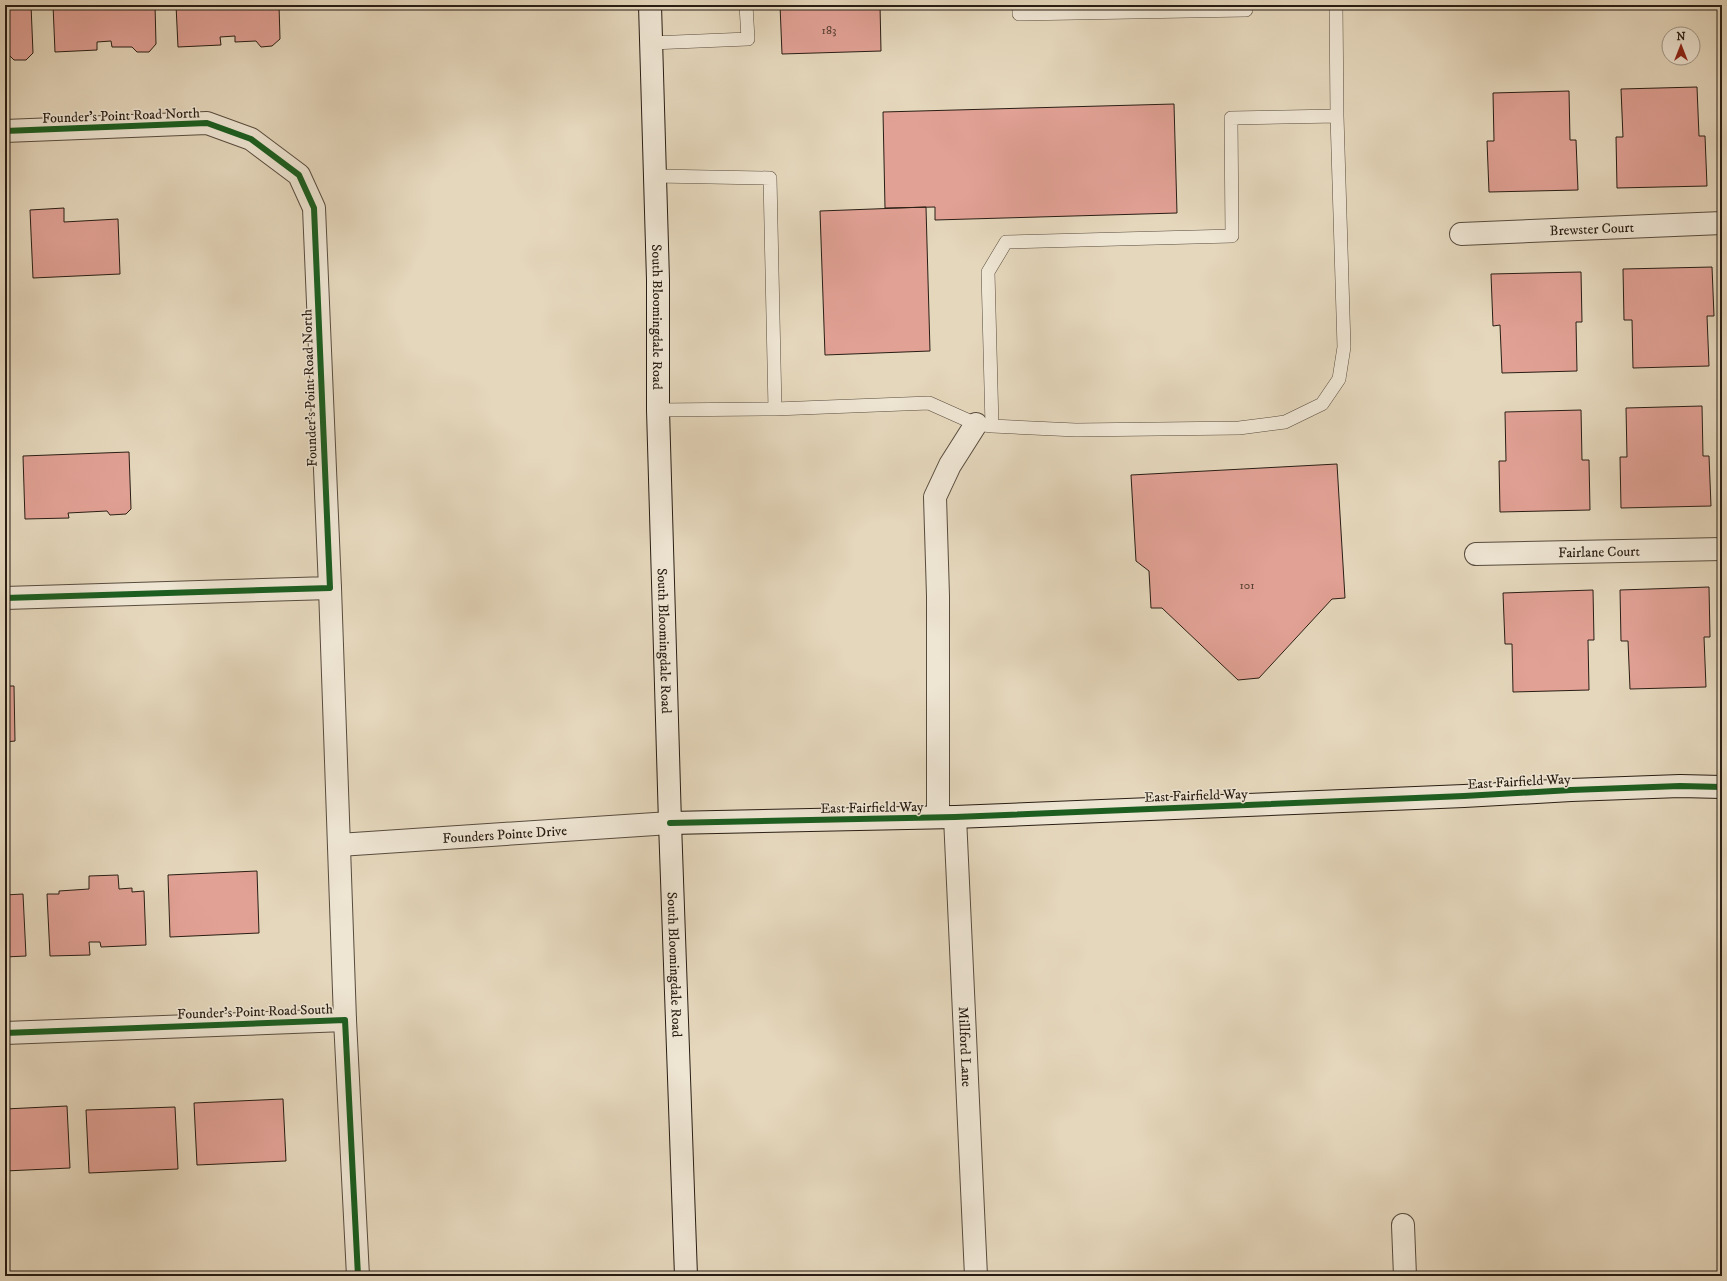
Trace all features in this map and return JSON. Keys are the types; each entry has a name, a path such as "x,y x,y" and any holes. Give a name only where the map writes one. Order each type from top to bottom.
{"street":[{"name":"South Bloomingdale Road","path":"650,5 656,176 658,410 670,823 686,1276"},
{"name":"Founder's Point Road North","path":"5,131 207,123 252,139 298,175 314,208 330,588"},
{"name":"Brewster Court","path":"1461,234 1722,223"},
{"name":"Millford Lane","path":"976,1276 946,817 935,496 950,465 984,425"},
{"name":"Fairlane Court","path":"1476,554 1722,549"},
{"path":"5,598 330,588 345,1020"},
{"name":"East Fairfield Way","path":"670,823 946,817 1571,790 1722,786"},
{"name":"Founders Pointe Drive","path":"339,845 670,823"},
{"name":"Founder's Point Road South","path":"5,1033 345,1020 358,1276"},
{"path":"1403,1225 1405,1276"}],"lane":[{"path":"652,43 748,39 746,5"},
{"path":"1019,5 1019,14 1246,10 1246,5"},
{"path":"658,410 775,409 929,404 984,425 1076,430 1239,428 1285,422 1322,404 1339,380 1344,347 1337,116 1336,5"},
{"path":"984,425 988,272 1006,242 1232,236 1231,118 1337,116"},
{"path":"656,176 770,178 775,409"}],"building":[{"path":"5,5 31,5 33,53 26,60 14,60 9,55 5,55"},
{"path":"53,5 155,5 156,44 149,52 137,52 132,47 112,47 111,41 97,42 97,50 55,52"},
{"path":"176,5 279,5 280,39 272,46 261,47 256,41 235,42 235,36 220,37 221,45 178,47"},
{"path":"780,5 880,5 881,51 782,54"},
{"path":"1697,87 1699,136 1705,136 1707,186 1617,188 1616,137 1623,137 1621,89"},
{"path":"1569,91 1570,140 1576,140 1578,190 1489,192 1487,141 1494,141 1493,93"},
{"path":"1174,104 1177,213 935,220 935,207 885,208 883,112"},
{"path":"926,207 930,351 825,355 820,211"},
{"path":"64,208 64,222 118,219 120,274 33,278 30,210"},
{"path":"1712,267 1714,316 1707,316 1709,366 1633,368 1632,320 1624,320 1623,269"},
{"path":"1581,272 1582,322 1576,322 1577,371 1502,373 1500,325 1493,326 1491,274"},
{"path":"1702,406 1703,456 1709,456 1711,506 1621,508 1620,457 1627,457 1626,408"},
{"path":"1581,410 1582,460 1589,460 1590,510 1500,512 1499,461 1506,461 1505,412"},
{"path":"129,452 131,509 126,514 110,515 107,511 68,513 69,518 25,519 23,456"},
{"path":"1337,464 1345,598 1332,599 1259,678 1238,680 1162,608 1151,608 1149,571 1136,561 1131,475"},
{"path":"5,475 6,512 5,513"},
{"path":"1709,587 1710,637 1704,637 1706,687 1630,689 1628,641 1621,641 1620,590"},
{"path":"1593,590 1594,640 1588,640 1589,690 1513,692 1512,644 1505,644 1503,593"},
{"path":"5,686 14,686 15,741 5,742"},
{"path":"257,871 259,933 170,937 168,875"},
{"path":"118,875 119,889 132,888 132,892 144,891 146,945 101,947 100,942 89,942 90,955 50,956 47,894 59,894 59,891 89,889 89,876"},
{"path":"23,894 26,956 5,957 5,895"},
{"path":"283,1099 286,1161 197,1165 194,1103"},
{"path":"67,1106 70,1168 5,1171 5,1109"},
{"path":"175,1107 178,1169 89,1173 86,1110"}],"cycle path":[{"path":"5,131 207,123 251,139 299,175 314,208 330,588 5,598"},
{"path":"670,823 955,817 1464,796 1571,790 1680,786 1722,787"},
{"path":"5,1033 345,1020 358,1276"}]}
